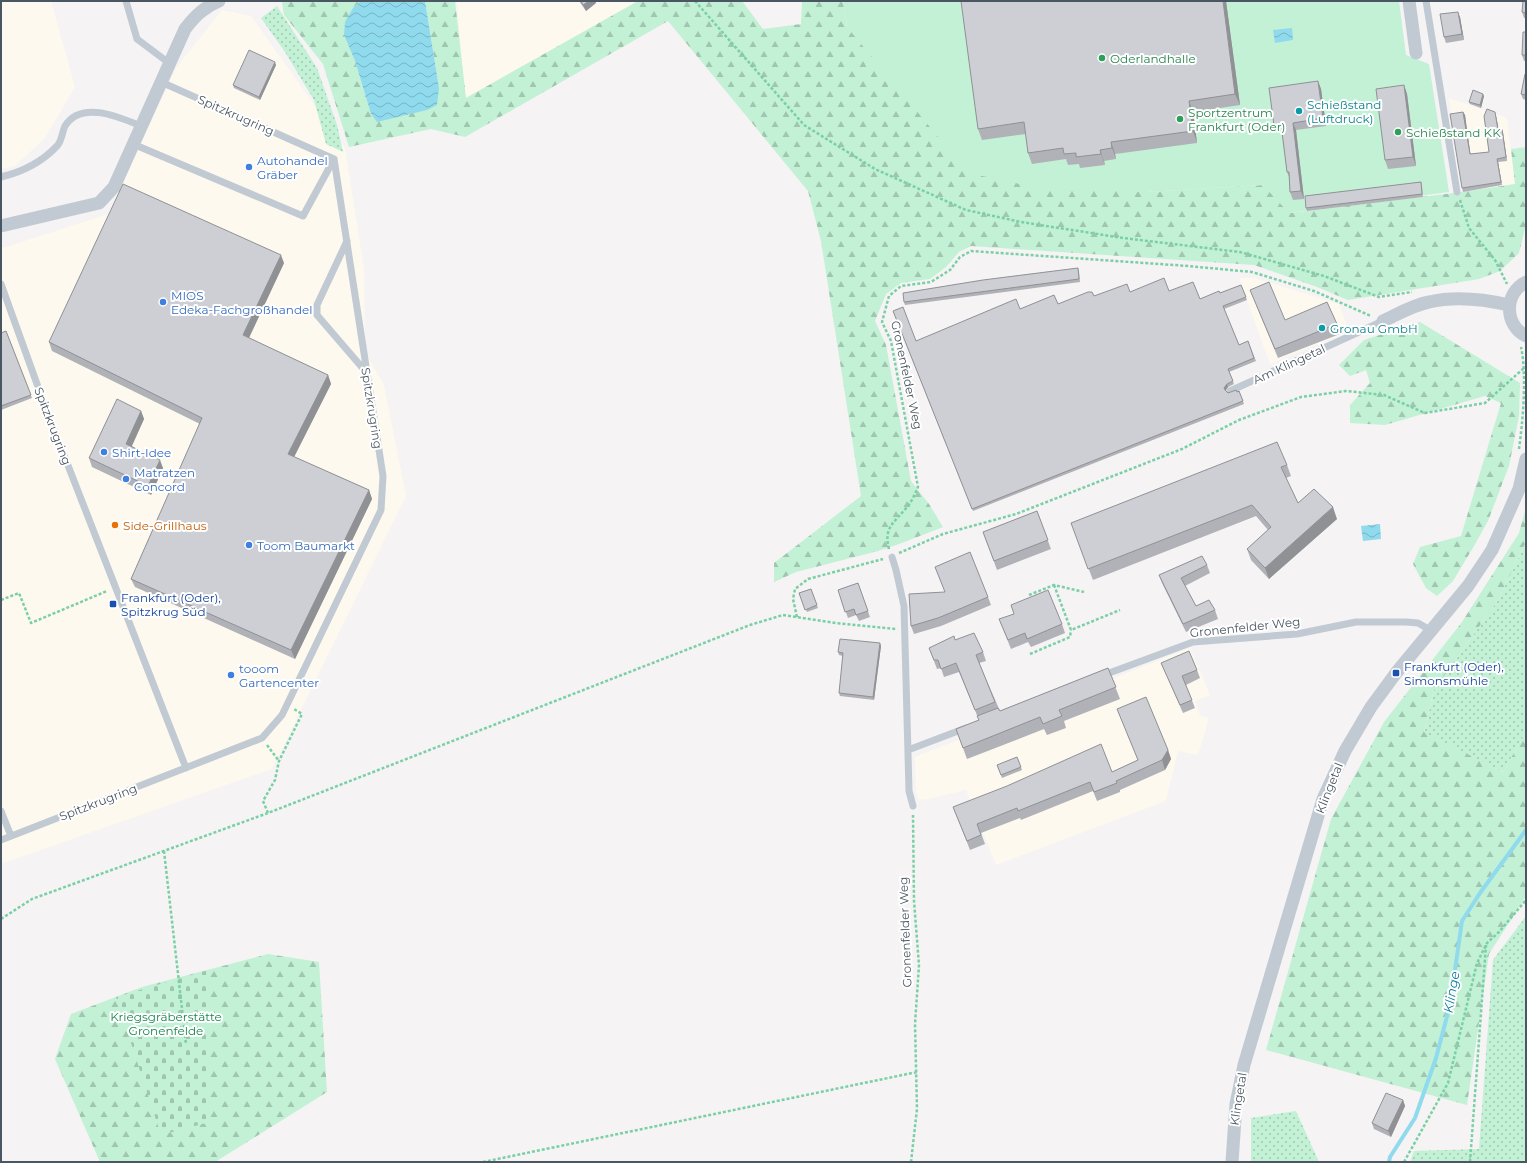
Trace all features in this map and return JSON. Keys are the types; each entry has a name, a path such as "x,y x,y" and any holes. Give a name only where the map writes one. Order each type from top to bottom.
{"street":[{"path":"1,226 100,203 114,187 185,29 195,16 210,4 219,1"},
{"path":"1409,1 1416,53"},
{"path":"1526,282 1516,289 1511,297 1509,305 1509,314 1512,322 1517,330 1526,336"},
{"name":"Am Klingetal","path":"1383,321 1428,302 1451,298 1509,305"},
{"name":"Klingetal","path":"1232,1162 1236,1104 1244,1065 1323,799 1344,751 1371,707 1396,673 1468,586 1492,550 1519,489 1526,459"}],"lane":[{"path":"126,1 137,39 169,63"},
{"path":"1426,1 1457,192"},
{"name":"Spitzkrugring","path":"1,840 262,738 282,715 381,510 383,476 334,159 161,82"},
{"path":"1,177 18,173 39,162 58,145 65,126 78,114 92,112 119,116 141,126"},
{"path":"133,144 302,216 334,159"},
{"path":"347,241 317,304 317,315 367,373"},
{"name":"Spitzkrugring","path":"1,284 46,409 186,768"},
{"name":"Am Klingetal","path":"1230,391 1383,321"},
{"path":"892,557 904,606 909,791 913,806"},
{"name":"Gronenfelder Weg","path":"1097,678 1193,642 1297,634 1356,622 1418,623 1432,631"},
{"path":"908,750 971,726"},
{"path":"1,811 11,836"}],"path":[{"path":"695,1 804,125 875,169 966,210 1021,222 1108,236 1240,252 1324,276 1379,296 1414,292"},
{"path":"1457,192 1469,228 1495,260 1507,285"},
{"name":"Gronenfelder Weg","path":"892,557 887,539 890,526 908,506 918,487 891,340 882,322 889,296 901,286 931,282 950,270 960,257 971,251 1188,266 1252,272 1314,291 1383,321"},
{"path":"797,617 793,599 795,589 808,579 892,557 943,534 1024,511 1182,449 1239,420 1301,397 1346,391 1384,395 1425,413 1485,403 1524,368"},
{"path":"1029,595 1054,585 1084,592"},
{"path":"1030,654 1070,636 1071,630 1054,585"},
{"path":"1,600 19,593 31,623 116,587"},
{"path":"1071,630 1120,610"},
{"path":"1,919 32,899 268,813 750,625 782,615 836,623 905,630"},
{"path":"268,813 263,801 275,780 279,761 302,714 287,705"},
{"path":"262,738 279,761"},
{"name":"Gronenfelder Weg","path":"911,1162 917,1109 915,1024 919,965 914,901 913,806"},
{"path":"164,851 186,1044"},
{"path":"1404,1162 1448,1083 1477,963 1487,942 1499,932 1526,900"},
{"path":"1470,1162 1487,942"},
{"path":"483,1162 917,1072"}],"shaded area":[{"path":"1,1 51,1 75,87 45,138 15,166 1,169"},
{"path":"457,1 638,1 465,98"},
{"path":"222,10 251,16 345,148 364,269 365,352 384,385 406,496 272,769 1,864 1,247 6,247 108,214 176,68"},
{"path":"1449,98 1507,118 1515,184 1462,192"},
{"name":"Gronau GmbH","path":"1239,278 1255,278 1339,304 1347,326 1345,333 1270,364"},
{"path":"1190,648 1210,695 1195,701 1200,715 1209,718 1198,755 1178,751 1166,801 996,865 966,790 923,800 918,799 916,793 915,757"}],"green space":[{"path":"285,1 361,1 353,8 344,35 355,61 371,114 377,121 439,88 425,1 455,1 466,98 638,1 742,1 763,29 801,24 802,1 843,1 847,27 1147,192 1263,185 1290,213 1515,184 1511,149 1526,147 1526,224 1519,253 1500,271 1479,279 1348,300 1317,287 1254,265 971,246 959,252 946,267 930,279 901,283 886,294 875,321 886,345 911,481 929,504 943,527 878,551 796,572 774,582 774,563 861,496 821,241 808,191 668,21 465,137 431,129 349,147 323,64 284,15 282,3"},
{"name":"Sportzentrum Frankfurt (Oder)","path":"843,1 1399,1 1406,55 1429,64 1449,192 1289,213 1263,185 1147,192 1034,187 968,173 847,27"},
{"path":"277,6 317,68 337,125 343,152 326,144 314,100 285,52 261,18"},
{"path":"1420,322 1520,383 1519,416 1509,466 1488,521 1453,581 1437,596 1426,588 1413,564 1420,547 1461,536 1501,403 1485,396 1385,425 1350,423 1350,405 1370,383 1366,370 1350,376 1339,365 1364,340"},
{"path":"1526,508 1526,542 1498,600 1434,690 1424,732 1503,772 1526,732 1526,896 1489,954 1467,1105 1266,1050 1331,819 1384,722 1462,622 1519,533"},
{"path":"1526,542 1526,732 1503,772 1424,733 1434,690 1498,600"},
{"path":"1526,916 1526,1162 1410,1162 1414,1151 1479,1149 1493,960"},
{"path":"268,954 319,962 327,1092 215,1162 100,1162 55,1059 71,1014 142,987"},
{"name":"Kriegsgräberstätte Gronenfelde","path":"208,970 206,1123 161,1135 116,997"},
{"path":"1296,1111 1319,1162 1251,1162 1251,1118"}],"water":[{"path":"361,1 425,1 439,88 437,105 427,110 377,122 371,114 355,61 344,35 345,22 353,8"},
{"path":"1292,28 1293,40 1275,43 1273,30"},
{"path":"1380,524 1381,539 1363,541 1361,526"}],"building":[{"path":"581,1 589,1 583,5"},
{"name":"Oderlandhalle","path":"961,1 1223,1 1235,94 1189,101 1193,131 1111,142 1112,148 1100,150 1101,154 1076,157 1076,153 1064,154 1063,148 1028,153 1024,122 978,129"},
{"path":"1523,1 1526,1 1526,13 1522,12"},
{"path":"1458,12 1462,34 1444,37 1440,14"},
{"path":"1523,32 1526,32 1526,55 1522,55"},
{"path":"249,50 275,62 259,97 233,85"},
{"path":"1526,74 1526,95 1521,94"},
{"path":"1318,81 1323,118 1293,123 1301,191 1290,192 1289,172 1287,172 1281,124 1274,125 1269,88"},
{"name":"Schießstand KK","path":"1404,85 1413,157 1385,160 1376,89"},
{"path":"1473,90 1483,94 1480,105 1469,102"},
{"path":"1487,109 1495,112 1498,130 1502,129 1506,157 1497,159 1501,182 1462,188 1450,114 1463,112 1470,154 1489,152 1484,116"},
{"path":"1421,182 1422,194 1306,208 1305,196"},
{"path":"123,184 281,255 243,335 328,375 288,454 369,490 291,650 131,579 202,418 49,342"},
{"path":"1078,268 1079,279 904,302 903,293 983,280"},
{"path":"1164,278 1169,291 1193,282 1200,299 1219,291 1220,293 1241,285 1246,297 1223,306 1239,345 1248,341 1254,358 1228,369 1233,381 1227,384 1224,388 1228,393 1236,390 1237,392 1239,391 1243,401 972,509 893,311 903,307 916,341 1016,299 1020,309 1054,295 1058,304 1088,292 1092,292 1094,296 1127,284 1130,292"},
{"path":"1269,282 1285,320 1327,302 1337,324 1275,349 1250,290"},
{"path":"6,331 31,395 1,406 1,333"},
{"path":"117,399 141,411 126,444 160,460 148,486 89,458"},
{"path":"1277,442 1287,465 1281,467 1298,503 1314,489 1333,507 1265,568 1247,549 1271,527 1252,505 1088,569 1071,523"},
{"path":"1037,511 1048,540 994,561 983,532"},
{"path":"970,552 988,597 938,618 911,626 909,594 945,592 935,567"},
{"path":"1202,556 1207,565 1181,578 1196,606 1209,600 1215,610 1183,624 1159,575"},
{"path":"858,583 868,611 856,615 854,609 845,612 838,590"},
{"path":"811,589 817,605 805,610 799,593"},
{"path":"1048,590 1062,624 1027,639 1025,633 1008,640 999,619 1014,614 1011,605"},
{"path":"974,633 983,652 976,655 995,702 975,710 956,663 941,669 938,660 934,660 929,648 954,636 955,640"},
{"path":"840,639 880,643 873,697 839,693 843,653 838,652"},
{"path":"1189,651 1197,670 1182,676 1192,700 1180,705 1161,663"},
{"path":"1108,668 1116,687 1059,710 1062,716 1043,724 1040,717 963,748 956,729 979,720 977,716 998,708 1000,711"},
{"path":"1146,697 1168,750 1162,760 1116,781 1117,783 1094,792 1090,782 1018,811 1017,808 977,824 981,835 967,841 953,807 1007,786 1101,744 1112,772 1138,760 1117,709"},
{"path":"1017,757 1021,767 1001,775 997,765"},
{"path":"1386,1093 1403,1100 1388,1131 1372,1123"}],"waterway":[{"name":"Klinge","path":"1389,1162 1390,1157 1415,1118 1436,1058 1450,1005 1462,921 1480,893 1526,830"}],"place":[{"name":"Oderlandhalle","path":"1102,58"},
{"name":"Schießstand (Luftdruck)","path":"1299,111"},
{"name":"Sportzentrum Frankfurt (Oder)","path":"1180,119"},
{"name":"Schießstand KK","path":"1398,132"},
{"name":"Autohandel Gräber","path":"249,167"},
{"name":"MIOS Edeka-Fachgroßhandel","path":"163,302"},
{"name":"Gronau GmbH","path":"1322,328"},
{"name":"Shirt-Idee","path":"104,452"},
{"name":"Matratzen Concord","path":"126,479"},
{"name":"Side-Grillhaus","path":"115,525"},
{"name":"Toom Baumarkt","path":"249,545"},
{"name":"Frankfurt (Oder), Spitzkrug Süd","path":"113,604"},
{"name":"Frankfurt (Oder), Simonsmühle","path":"1396,673"},
{"name":"tooom Gartencenter","path":"231,675"}]}
